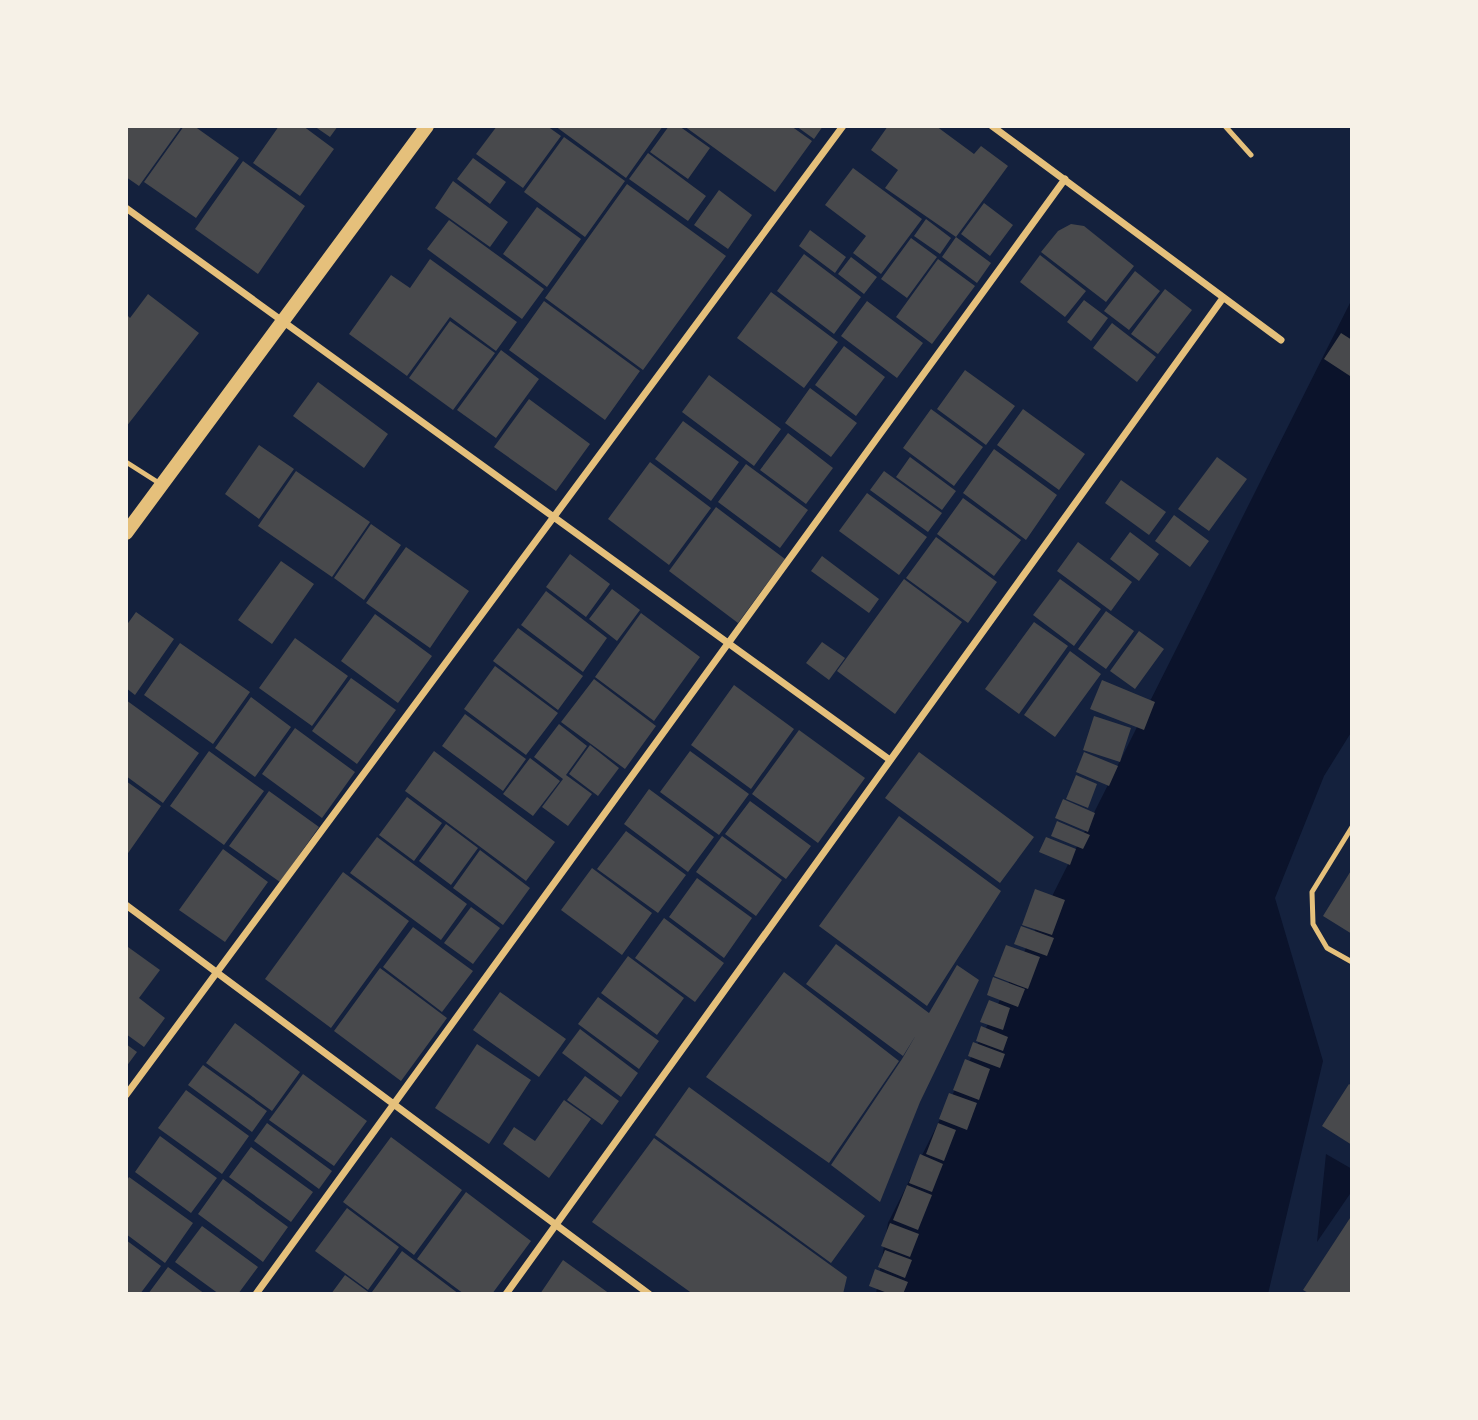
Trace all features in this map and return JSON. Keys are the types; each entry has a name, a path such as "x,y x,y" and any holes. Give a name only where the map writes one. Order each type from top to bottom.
{"main road":[{"path":"126,533 427,126"}],"street":[{"path":"126,1095 843,126"},
{"path":"992,126 1281,340"},
{"path":"256,1294 1065,179"},
{"path":"126,208 890,760"},
{"path":"506,1294 1223,298"},
{"path":"126,905 649,1294"}],"lane":[{"path":"1225,126 1251,155"},
{"path":"126,462 162,485"},
{"path":"1352,827 1312,892 1313,924 1326,948 1352,962"}],"water":[{"path":"1352,299 1352,731 1324,776 1275,898 1323,1061 1268,1294 876,1294 888,1223"},
{"path":"1326,1154 1352,1169 1352,1191 1317,1242"}],"building":[{"path":"126,126 182,126 139,186 126,177"},
{"path":"184,126 194,126 239,158 196,218 144,182"},
{"path":"279,126 303,126 334,149 300,196 253,163"},
{"path":"314,126 338,126 330,137"},
{"path":"497,126 547,126 561,136 523,188 476,154"},
{"path":"555,126 663,126 626,178"},
{"path":"669,126 679,126 710,148 688,179 650,152"},
{"path":"684,126 791,126 812,141 775,192"},
{"path":"796,126 823,126 814,139"},
{"path":"888,126 936,126 974,154 981,146 1008,166 956,237 885,188 898,170 871,150"},
{"path":"564,137 625,181 585,237 524,192"},
{"path":"648,153 706,196 688,221 629,179"},
{"path":"473,158 506,182 490,204 457,179"},
{"path":"243,161 305,206 258,274 195,229"},
{"path":"853,168 922,219 881,274 853,253 866,236 825,205"},
{"path":"453,181 508,222 490,247 435,208"},
{"path":"627,184 726,256 643,370 545,298"},
{"path":"719,190 752,215 728,249 694,225"},
{"path":"984,203 1013,225 990,256 961,234"},
{"path":"537,207 581,239 547,287 503,254"},
{"path":"926,219 951,238 940,254 914,236"},
{"path":"449,220 544,289 522,319 427,249"},
{"path":"1071,224 1084,226 1134,266 1106,302 1041,252 1058,231"},
{"path":"810,230 846,257 835,273 799,246"},
{"path":"956,237 991,263 977,283 942,257"},
{"path":"911,238 937,257 907,298 881,279"},
{"path":"804,254 861,297 834,334 777,291"},
{"path":"1040,255 1086,291 1065,317 1020,282"},
{"path":"851,257 877,277 864,294 838,274"},
{"path":"430,259 517,322 496,351 450,317 407,376 349,334 391,275 410,288"},
{"path":"938,259 975,286 932,344 896,317"},
{"path":"1135,271 1160,291 1129,330 1104,311"},
{"path":"1165,289 1192,310 1158,354 1131,334"},
{"path":"771,292 838,342 804,388 737,338"},
{"path":"148,294 199,333 126,427 126,314 130,318"},
{"path":"1084,300 1108,318 1091,341 1067,322"},
{"path":"544,301 640,371 605,420 509,350"},
{"path":"867,301 923,343 897,378 841,336"},
{"path":"450,321 495,353 453,410 409,378"},
{"path":"1112,323 1156,357 1137,382 1093,348"},
{"path":"1341,333 1352,340 1350,376 1324,359"},
{"path":"844,346 885,377 856,416 815,385"},
{"path":"501,350 539,379 496,438 457,410"},
{"path":"965,370 1015,406 986,445 937,409"},
{"path":"709,375 781,429 754,466 682,412"},
{"path":"318,382 388,434 364,468 293,416"},
{"path":"810,388 857,423 831,457 785,423"},
{"path":"529,399 590,444 556,491 494,447"},
{"path":"931,409 983,447 954,486 903,448"},
{"path":"1023,409 1085,454 1059,490 997,445"},
{"path":"683,421 739,462 711,501 655,459"},
{"path":"788,433 833,468 806,504 760,470"},
{"path":"259,445 294,469 259,519 225,494"},
{"path":"994,449 1057,495 1026,540 963,493"},
{"path":"910,457 956,491 942,510 896,477"},
{"path":"1217,457 1247,479 1209,531 1178,509"},
{"path":"650,462 711,508 669,565 608,519"},
{"path":"746,464 808,510 780,548 718,502"},
{"path":"296,471 370,522 332,577 258,526"},
{"path":"884,471 942,513 928,532 870,490"},
{"path":"1121,480 1166,512 1149,535 1105,503"},
{"path":"867,493 927,537 899,575 839,531"},
{"path":"963,498 1021,540 994,576 937,534"},
{"path":"716,507 785,559 738,623 669,571"},
{"path":"1174,515 1209,541 1190,567 1155,541"},
{"path":"371,524 401,545 364,600 334,578"},
{"path":"1130,532 1159,554 1139,581 1110,559"},
{"path":"936,537 997,582 968,623 906,578"},
{"path":"1078,542 1132,582 1111,611 1057,571"},
{"path":"406,547 469,591 430,648 366,603"},
{"path":"570,554 610,584 586,617 546,587"},
{"path":"822,556 879,599 869,613 811,571"},
{"path":"281,561 314,584 272,644 238,620"},
{"path":"904,579 962,622 895,714 837,671"},
{"path":"1060,579 1101,609 1074,646 1033,615"},
{"path":"612,589 640,610 617,641 589,619"},
{"path":"546,591 607,638 583,672 521,625"},
{"path":"1106,611 1134,631 1106,669 1078,649"},
{"path":"136,612 174,639 135,695 126,688 126,626"},
{"path":"641,613 700,657 654,721 595,677"},
{"path":"375,614 432,656 398,703 341,661"},
{"path":"1034,622 1068,646 1019,714 985,689"},
{"path":"518,628 583,676 558,710 493,661"},
{"path":"1139,631 1164,649 1135,689 1110,671"},
{"path":"295,638 348,676 312,726 259,688"},
{"path":"822,642 845,658 829,680 806,663"},
{"path":"180,643 250,692 213,744 144,695"},
{"path":"1070,651 1101,674 1055,737 1024,715"},
{"path":"495,666 558,713 526,755 464,709"},
{"path":"351,678 396,710 357,764 312,731"},
{"path":"594,679 656,726 625,769 561,722"},
{"path":"1102,680 1155,702 1144,730 1090,709"},
{"path":"734,685 794,729 751,789 691,745"},
{"path":"251,697 291,727 255,777 215,748"},
{"path":"126,700 199,753 163,803 126,776"},
{"path":"465,714 526,759 503,791 442,746"},
{"path":"1094,716 1131,728 1120,762 1083,750"},
{"path":"559,724 587,746 566,775 592,794 568,826 542,807 563,779 534,757"},
{"path":"295,728 355,772 322,818 262,774"},
{"path":"799,730 865,778 818,843 752,794"},
{"path":"590,745 619,768 598,796 569,774"},
{"path":"209,751 264,791 224,845 170,806"},
{"path":"434,751 555,842 526,881 405,791"},
{"path":"690,751 749,794 719,835 660,792"},
{"path":"919,752 1034,837 1000,883 885,798"},
{"path":"1084,752 1118,766 1109,786 1076,772"},
{"path":"530,758 560,781 533,816 503,794"},
{"path":"1076,775 1097,784 1088,808 1066,799"},
{"path":"126,781 161,806 126,856"},
{"path":"649,789 714,837 688,872 624,824"},
{"path":"269,791 319,827 280,882 229,846"},
{"path":"407,797 442,823 414,861 379,835"},
{"path":"1063,799 1095,813 1088,832 1055,818"},
{"path":"750,801 811,846 786,879 725,834"},
{"path":"899,816 1001,891 927,1006 819,926"},
{"path":"1057,821 1090,835 1083,849 1051,836"},
{"path":"446,824 478,848 451,885 419,861"},
{"path":"626,831 686,875 658,913 597,869"},
{"path":"722,836 782,880 756,916 696,872"},
{"path":"377,837 467,904 441,940 350,873"},
{"path":"1046,837 1076,849 1070,865 1039,852"},
{"path":"223,849 268,882 225,942 179,910"},
{"path":"480,850 530,888 503,925 453,888"},
{"path":"592,868 652,913 622,955 561,910"},
{"path":"1352,869 1352,934 1323,916"},
{"path":"343,872 409,921 331,1028 265,979"},
{"path":"697,878 752,918 724,958 669,917"},
{"path":"1035,889 1065,900 1052,935 1022,925"},
{"path":"471,907 500,928 473,964 444,943"},
{"path":"664,918 724,963 695,1002 635,958"},
{"path":"1021,926 1054,938 1047,956 1014,944"},
{"path":"413,927 473,971 442,1012 383,967"},
{"path":"836,944 929,1013 957,965 979,980 920,1102 880,1202 831,1165 902,1059 916,1035 903,1056 806,984"},
{"path":"1006,945 1040,957 1028,989 994,976"},
{"path":"128,947 160,970 139,998 165,1018 144,1047 126,1034"},
{"path":"628,956 684,998 657,1035 601,993"},
{"path":"380,968 447,1018 401,1081 334,1031"},
{"path":"784,972 899,1061 829,1163 706,1077"},
{"path":"993,977 1025,989 1018,1007 987,995"},
{"path":"500,992 566,1039 539,1077 473,1030"},
{"path":"598,997 659,1041 639,1069 578,1024"},
{"path":"989,1000 1010,1008 1003,1030 980,1022"},
{"path":"235,1023 300,1072 272,1111 206,1063"},
{"path":"981,1026 1008,1037 1003,1051 976,1041"},
{"path":"580,1029 638,1073 621,1097 562,1053"},
{"path":"973,1042 1005,1054 1000,1068 968,1056"},
{"path":"126,1044 137,1052 126,1067"},
{"path":"477,1044 531,1080 489,1144 435,1108"},
{"path":"965,1059 990,1069 979,1100 953,1090"},
{"path":"203,1065 267,1111 252,1132 188,1085"},
{"path":"303,1074 367,1121 334,1166 269,1120"},
{"path":"585,1076 619,1101 602,1125 567,1100"},
{"path":"1349,1084 1352,1086 1352,1145 1322,1126"},
{"path":"689,1087 865,1216 831,1263 655,1135"},
{"path":"186,1090 249,1136 222,1174 158,1128"},
{"path":"949,1093 977,1103 967,1130 939,1119"},
{"path":"564,1100 591,1119 549,1178 503,1144 514,1127 535,1141"},
{"path":"267,1123 332,1171 319,1189 254,1141"},
{"path":"938,1123 956,1130 944,1161 926,1154"},
{"path":"160,1136 217,1178 191,1213 135,1172"},
{"path":"391,1137 462,1190 414,1255 343,1202"},
{"path":"654,1138 847,1277 843,1294 693,1294 592,1222"},
{"path":"251,1147 313,1192 291,1222 229,1177"},
{"path":"920,1154 943,1164 932,1192 909,1183"},
{"path":"129,1177 193,1223 165,1263 126,1234 126,1182"},
{"path":"223,1179 288,1227 263,1262 198,1214"},
{"path":"907,1185 932,1195 918,1230 893,1220"},
{"path":"466,1192 531,1241 492,1294 464,1294 417,1259"},
{"path":"347,1208 399,1247 368,1290 315,1251"},
{"path":"1352,1215 1352,1294 1310,1294 1303,1290"},
{"path":"890,1223 919,1234 910,1257 881,1246"},
{"path":"202,1226 258,1267 238,1294 219,1294 175,1262"},
{"path":"126,1240 161,1266 140,1294 126,1294"},
{"path":"885,1250 912,1260 905,1278 878,1267"},
{"path":"402,1251 459,1294 372,1292"},
{"path":"563,1260 610,1294 540,1294"},
{"path":"168,1267 205,1294 148,1294"},
{"path":"875,1269 908,1282 903,1294 890,1294 869,1286"},
{"path":"345,1275 371,1294 331,1294"}]}
